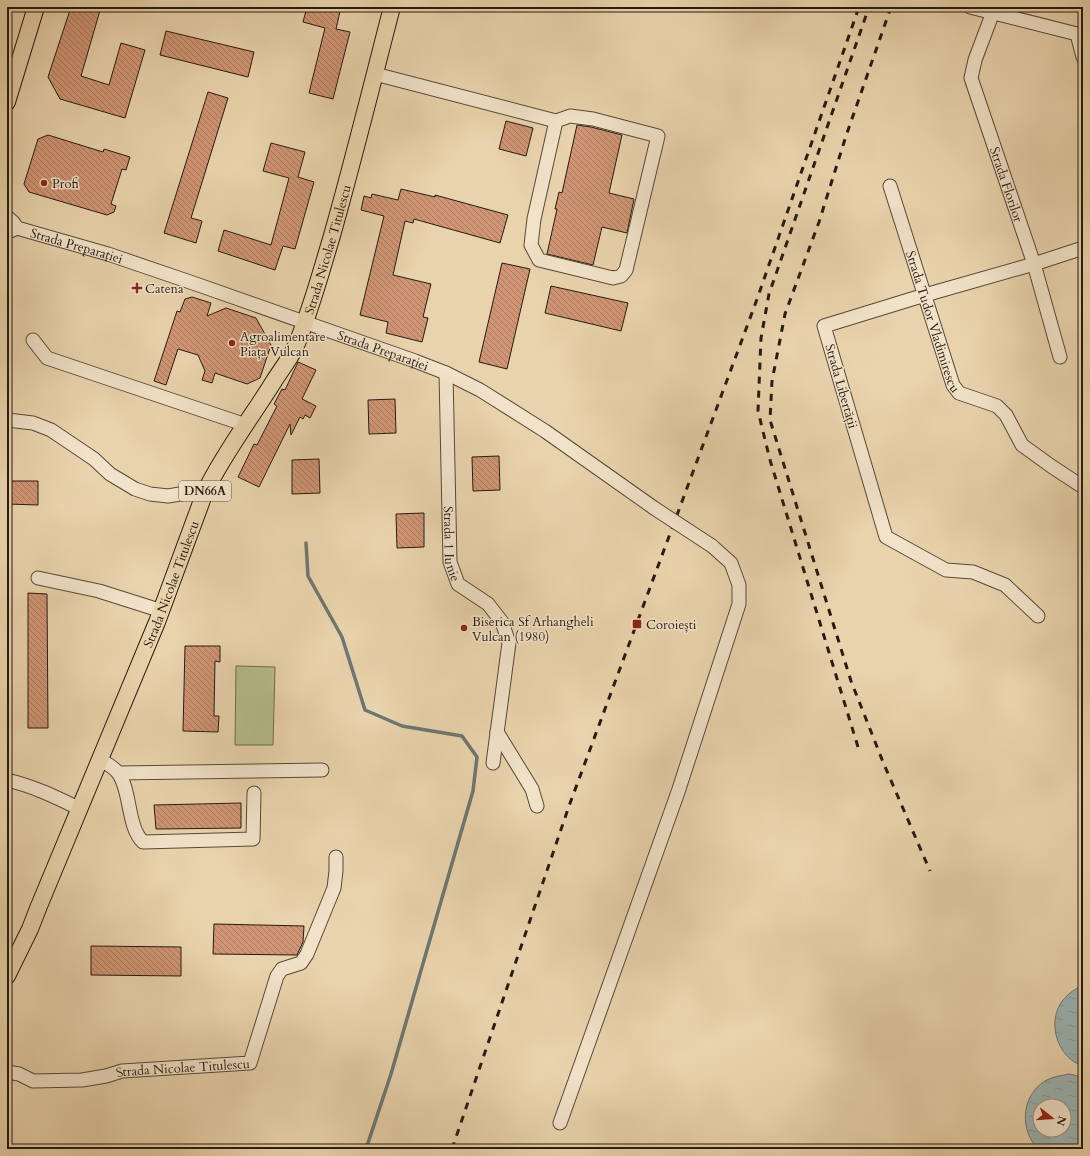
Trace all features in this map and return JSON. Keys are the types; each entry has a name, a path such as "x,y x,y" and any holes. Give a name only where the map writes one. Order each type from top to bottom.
{"main road":[{"path":"7,102 36,7"},
{"name":"Strada Nicolae Titulescu","path":"7,976 30,928 162,611 205,492 224,457 292,354 322,269 342,202 392,7"}],"street":[{"path":"970,7 1077,34 1083,57"},
{"name":"Strada Florilor","path":"992,12 975,60 971,78 1034,264 1060,357"},
{"path":"374,74 556,121 570,116 585,118 658,136 626,270 621,276 613,278 539,260 531,245 534,219 556,121"},
{"name":"Strada Tudor Vladimirescu","path":"890,186 953,385 959,393 997,406 1006,415 1022,445 1083,487"},
{"name":"Strada Preparației","path":"7,217 13,222 12,229 108,254 446,373 480,390 545,431 654,508 712,546 731,563 739,585 739,604 678,792 560,1123"},
{"name":"Strada Libertății","path":"1038,616 1005,585 973,572 946,570 886,537 824,326 1083,248"},
{"path":"33,340 47,358 246,425"},
{"name":"Strada 1 Iunie","path":"446,373 450,562 458,584 488,604 502,622 509,643 493,763"},
{"path":"7,420 33,423 51,430 94,459 110,474 135,489 150,494 168,496 192,492 205,492"},
{"path":"38,578 99,591 162,611"},
{"path":"497,732 532,789 537,806"},
{"path":"101,760 119,773 123,782 133,822 139,838 143,842 253,840 254,793"},
{"path":"119,773 322,770"},
{"path":"7,780 22,783 80,809"},
{"name":"Strada Nicolae Titulescu","path":"7,1072 19,1074 33,1081 82,1080 106,1076 122,1071 250,1062 277,976 282,969 301,963 307,954 334,888 336,857"}],"green space":[{"path":"236,666 275,667 273,745 235,745"}],"water":[{"path":"1083,985 1083,1066 1074,1062 1061,1047 1057,1038 1055,1018 1063,1000 1072,991"},
{"path":"1069,1074 1083,1077 1083,1149 1038,1149 1028,1133 1025,1115 1030,1097 1042,1083 1051,1078"}],"building":[{"path":"71,7 101,7 81,76 109,85 121,43 145,50 125,118 60,99 48,77"},
{"path":"307,7 341,7 336,29 350,32 333,99 309,93 325,28 303,22"},
{"path":"166,31 254,52 248,77 160,55"},
{"path":"208,92 228,98 191,218 202,221 196,243 164,233"},
{"path":"506,121 533,128 526,156 499,149"},
{"path":"577,125 622,135 609,193 634,199 627,233 602,227 593,265 547,254 557,209 555,209 559,192 562,193"},
{"path":"48,135 103,152 104,149 130,157 126,170 122,169 111,204 116,206 114,212 107,215 29,192 24,184 38,139"},
{"path":"271,143 305,152 298,177 314,182 295,249 283,246 275,270 218,251 224,230 271,245 289,178 263,171"},
{"path":"401,189 435,197 435,195 508,215 500,243 414,219 413,223 405,221 393,275 431,284 423,317 428,318 422,342 386,333 388,322 360,315 384,216 361,210 364,196 371,198 372,194 398,200"},
{"path":"502,263 530,269 507,369 479,362"},
{"path":"551,286 628,303 621,331 545,313"},
{"path":"192,297 211,303 207,316 226,308 256,318 271,345 260,378 247,384 215,373 212,383 202,380 205,371 198,355 178,349 166,385 154,381 177,311 180,312 185,299"},
{"path":"298,362 316,370 302,399 316,406 310,418 305,415 303,419 300,417 291,435 290,424 259,487 238,477 254,444 257,445 277,406 274,404 282,389 285,390"},
{"path":"395,399 396,433 369,434 368,400"},
{"path":"499,456 500,490 473,491 472,457"},
{"path":"319,459 320,493 292,494 292,460"},
{"path":"7,481 38,481 38,505 7,504"},
{"path":"424,513 424,547 397,548 396,514"},
{"path":"28,593 47,594 48,728 28,728"},
{"path":"185,646 220,646 220,662 215,661 214,716 219,716 218,732 183,731"},
{"path":"241,803 241,828 156,829 154,805"},
{"path":"214,924 304,926 303,942 297,955 213,954"},
{"path":"91,946 181,947 181,976 91,975"}],"waterway":[{"path":"306,543 308,576 342,637 365,710 402,726 462,736 477,757 473,791 391,1074 366,1149"}],"railway":[{"path":"452,1149 569,806 756,302 859,7"},
{"path":"858,747 770,460 758,411 761,338 769,294 869,7"},
{"path":"891,7 846,136 819,222 785,314 772,381 770,420 851,681 883,762 930,871"}],"place":[{"name":"Profi","path":"44,183"},
{"name":"Catena","path":"137,288"},
{"name":"Agroalimentare Piața Vulcan","path":"232,343"},
{"name":"Coroiești","path":"637,624"},
{"name":"Biserica Sf Arhangheli Vulcan (1980)","path":"464,628"}]}
